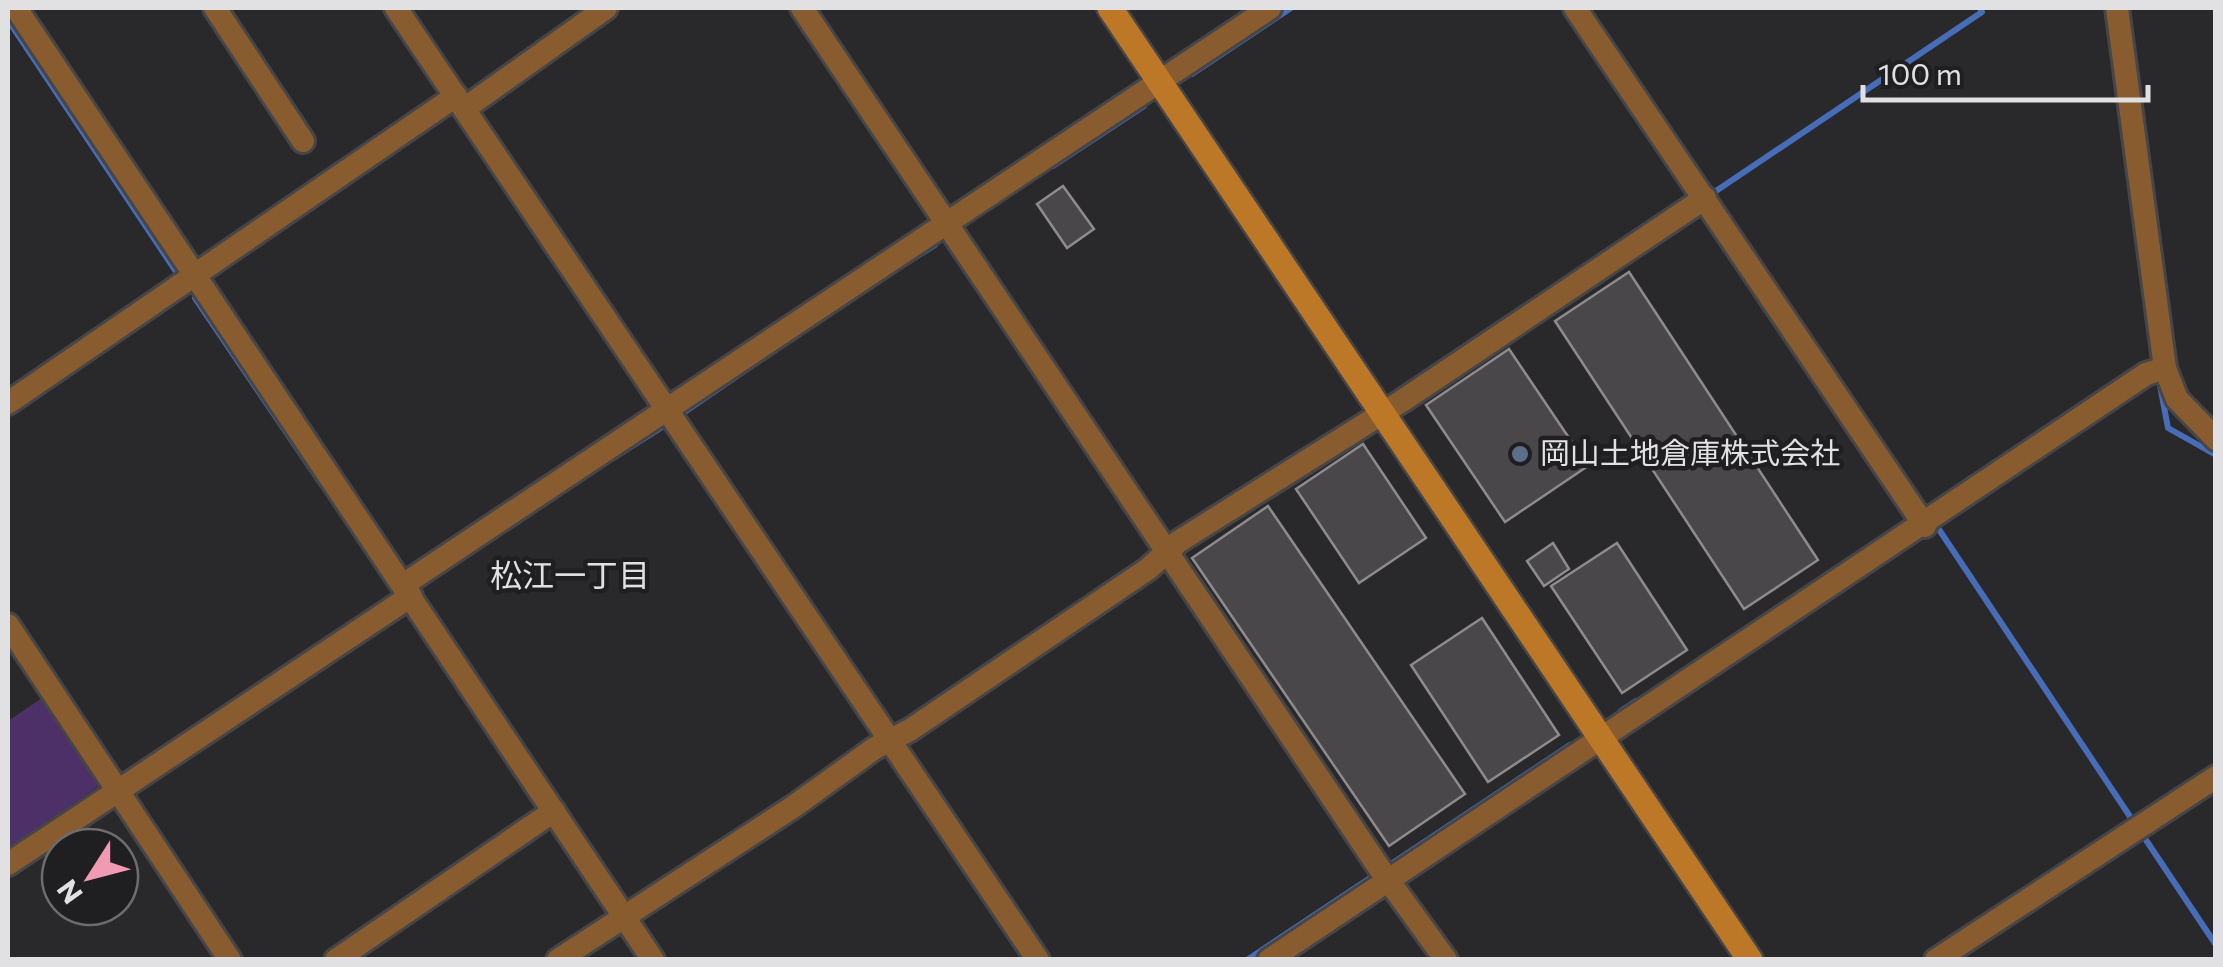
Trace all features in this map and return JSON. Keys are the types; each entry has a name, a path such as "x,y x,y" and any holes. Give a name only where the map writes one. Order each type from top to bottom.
{"street":[{"path":"16,8 653,960"},
{"path":"214,8 302,141"},
{"path":"396,8 1038,960"},
{"path":"8,403 194,276 606,8"},
{"path":"802,8 1162,558 1382,878 1446,960"},
{"path":"1110,8 1750,960"},
{"path":"8,864 666,409 945,230 1159,80 1270,8"},
{"path":"1575,8 1925,518"},
{"path":"2117,8 2157,371 2206,434 2216,438"},
{"path":"558,960 1705,198"},
{"path":"1268,960 1382,878 1602,740 1925,518 2157,371"},
{"path":"8,625 230,960"},
{"path":"1936,960 2216,777"},
{"path":"336,960 554,811"}],"shaded area":[{"path":"42,698 102,784 8,849 8,721"}],"building":[{"path":"1063,186 1094,229 1067,248 1037,204"},
{"path":"1629,272 1818,560 1744,609 1555,321"},
{"path":"1509,349 1588,466 1505,522 1426,405"},
{"path":"1363,444 1426,538 1359,583 1296,489"},
{"path":"1268,506 1465,794 1389,846 1192,558"},
{"path":"1553,543 1569,569 1544,586 1527,561"},
{"path":"1617,543 1687,650 1622,693 1551,586"},
{"path":"1482,618 1559,735 1488,782 1411,665"}],"waterway":[{"path":"1192,74 1291,8"},
{"path":"1713,193 1982,12 1980,8"},
{"path":"8,20 177,273"},
{"path":"1053,166 1144,106"},
{"path":"861,291 935,245"},
{"path":"195,298 322,485"},
{"path":"683,413 822,318"},
{"path":"2159,380 2168,428 2216,455"},
{"path":"615,457 662,427"},
{"path":"1934,522 2135,824"},
{"path":"1621,711 1636,701"},
{"path":"1247,960 1570,745"},
{"path":"2142,834 2216,945"}],"place":[{"name":"岡山土地倉庫株式会社","path":"1520,454"}],"district":[{"name":"松江一丁目","path":"570,576"}]}
